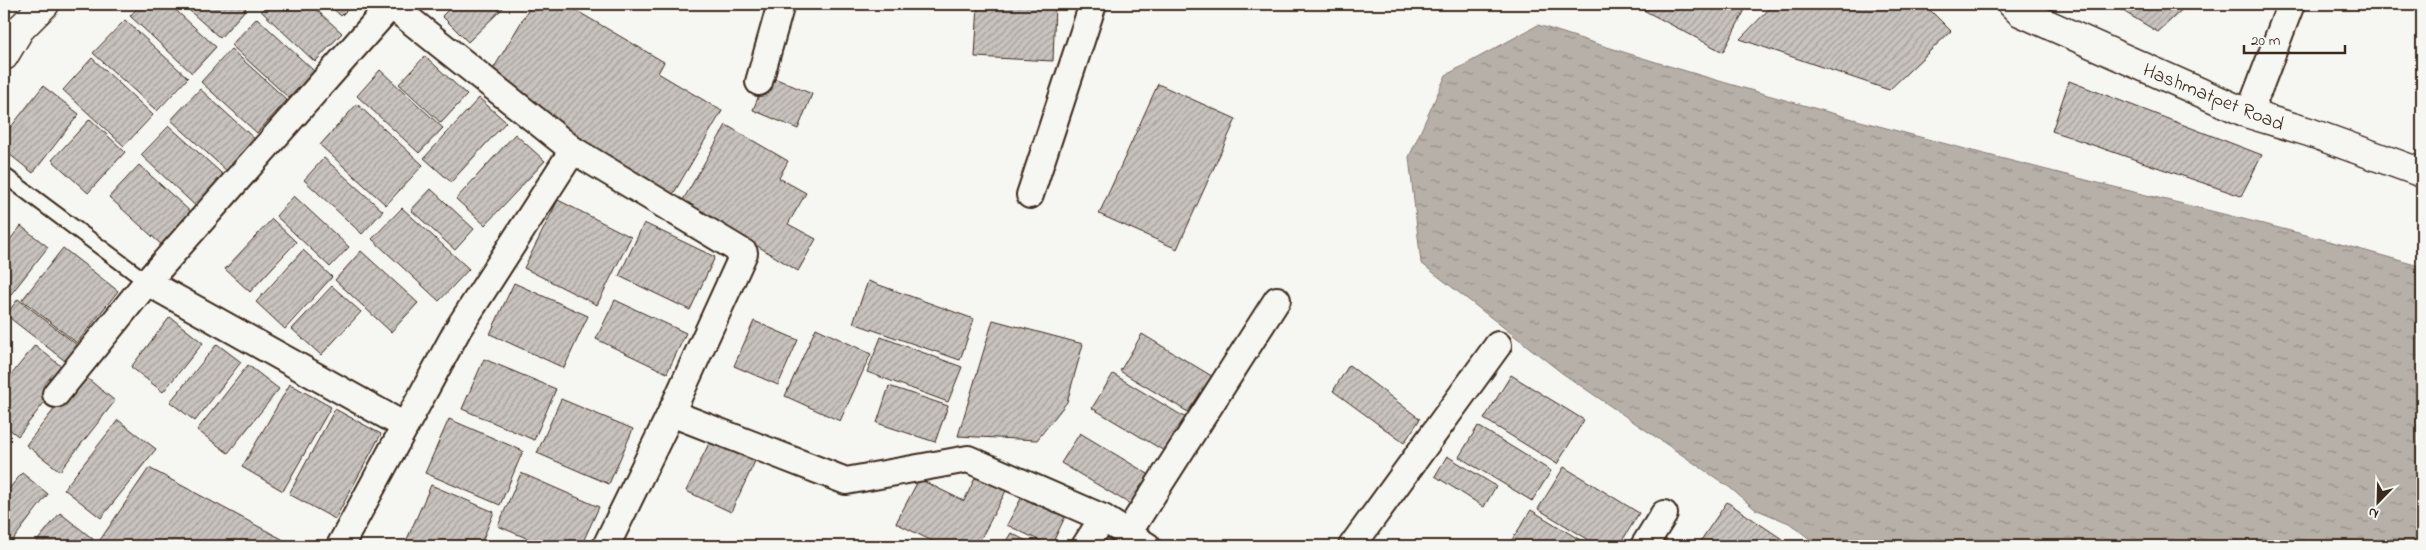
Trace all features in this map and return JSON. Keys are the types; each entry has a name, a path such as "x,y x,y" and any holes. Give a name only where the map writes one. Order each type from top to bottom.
{"main road":[{"path":"4,56 20,29 45,4"},
{"name":"Hashmatpet Road","path":"2012,4 2020,12 2248,114 2309,132 2422,173"}],"street":[{"path":"759,82 781,4"},
{"path":"1030,194 1093,4"},
{"path":"2248,114 2291,4"},
{"path":"56,394 146,282 390,5 573,150 744,253 671,413 606,546"},
{"path":"340,546 458,329 573,150"},
{"path":"146,282 405,426"},
{"path":"671,413 846,481 968,459 1103,518 1138,540 1277,300"},
{"path":"1352,546 1498,345"},
{"path":"1644,546 1664,514"},
{"path":"1085,546 1103,518"}],"lane":[{"path":"4,176 146,282"}],"water":[{"path":"1538,25 1726,83 1852,119 2328,241 2422,267 2422,546 1819,546 1789,523 1755,509 1729,487 1562,373 1421,263 1409,157 1446,75"}],"building":[{"path":"141,4 169,4 216,47 192,73 130,16"},
{"path":"182,4 241,4 246,9 220,38"},
{"path":"268,4 310,4 342,33 315,62 261,11"},
{"path":"328,4 353,4 341,16"},
{"path":"454,4 507,4 468,42 442,16"},
{"path":"532,4 565,4 664,62 658,73 722,111 672,196 527,110 532,100 489,76"},
{"path":"978,4 1055,4 1053,61 975,57"},
{"path":"1632,4 1748,4 1723,52"},
{"path":"1774,4 1924,4 1951,31 1889,90 1740,39"},
{"path":"2111,4 2188,4 2158,32"},
{"path":"257,18 314,71 289,98 231,45"},
{"path":"125,20 188,78 157,111 93,53"},
{"path":"231,49 287,100 257,133 201,82"},
{"path":"425,56 467,95 441,123 399,84"},
{"path":"92,58 153,115 124,146 63,90"},
{"path":"380,70 443,128 419,153 357,96"},
{"path":"767,75 812,94 798,129 753,110"},
{"path":"2069,81 2262,155 2241,196 2052,131"},
{"path":"1158,84 1236,119 1177,249 1099,214"},
{"path":"43,86 79,114 33,173 4,150 4,136"},
{"path":"200,89 258,142 229,173 171,120"},
{"path":"479,98 506,122 451,182 424,158"},
{"path":"357,104 423,165 386,205 320,145"},
{"path":"90,119 125,152 88,193 52,160"},
{"path":"726,125 788,161 779,178 806,193 788,224 816,239 798,271 683,200"},
{"path":"169,126 229,180 201,211 141,155"},
{"path":"515,134 545,161 485,225 456,199"},
{"path":"324,158 383,211 362,234 304,180"},
{"path":"139,165 194,215 164,247 109,197"},
{"path":"431,189 474,229 455,250 411,210"},
{"path":"294,196 349,247 330,267 276,216"},
{"path":"558,200 631,237 597,305 524,268"},
{"path":"402,208 469,269 439,301 372,239"},
{"path":"272,219 296,242 250,292 225,269"},
{"path":"644,223 715,257 690,310 619,276"},
{"path":"21,226 48,247 4,303 4,247"},
{"path":"63,248 118,291 77,343 22,300"},
{"path":"303,250 332,277 285,329 256,302"},
{"path":"361,251 418,303 391,332 335,280"},
{"path":"868,281 974,319 960,360 853,323"},
{"path":"514,283 588,316 564,368 490,334"},
{"path":"332,286 361,312 321,355 292,329"},
{"path":"18,299 81,348 69,364 6,315"},
{"path":"615,300 686,333 667,373 596,339"},
{"path":"170,317 203,343 163,392 131,367"},
{"path":"993,320 1083,344 1067,402 1037,440 958,436"},
{"path":"754,321 798,340 778,385 734,366"},
{"path":"816,328 871,354 840,421 785,396"},
{"path":"1142,334 1215,378 1193,415 1120,371"},
{"path":"881,337 962,367 948,402 867,372"},
{"path":"217,344 241,362 195,421 170,402"},
{"path":"35,345 68,372 18,436 4,425 4,384"},
{"path":"484,359 556,389 534,440 462,409"},
{"path":"248,365 279,389 228,453 197,430"},
{"path":"1349,365 1420,419 1404,443 1333,391"},
{"path":"82,374 115,401 60,471 26,445"},
{"path":"1113,374 1186,418 1166,452 1092,408"},
{"path":"1511,375 1584,420 1557,464 1484,419"},
{"path":"290,384 331,407 283,491 242,467"},
{"path":"889,386 948,406 935,442 877,423"},
{"path":"561,399 633,429 609,484 537,453"},
{"path":"335,409 381,434 335,519 289,494"},
{"path":"449,419 523,451 500,505 425,473"},
{"path":"118,420 156,449 101,518 64,489"},
{"path":"1478,426 1551,471 1532,501 1459,457"},
{"path":"1080,433 1153,477 1135,507 1061,463"},
{"path":"713,435 757,457 731,512 686,491"},
{"path":"1447,456 1496,486 1484,507 1435,476"},
{"path":"1564,467 1639,513 1619,546 1599,546 1538,509"},
{"path":"149,468 295,546 96,546"},
{"path":"22,473 48,494 9,545 4,541 4,495"},
{"path":"521,473 599,507 581,546 545,546 498,526"},
{"path":"977,474 1007,489 977,546 942,546 896,523 919,479 964,501"},
{"path":"431,485 494,512 480,546 404,546"},
{"path":"1024,493 1066,515 1051,546 1007,525"},
{"path":"1727,502 1782,539 1777,546 1697,546"},
{"path":"1531,510 1590,546 1508,546"},
{"path":"60,513 93,539 88,546 33,546"},
{"path":"1011,533 1036,546 1003,546"}]}
